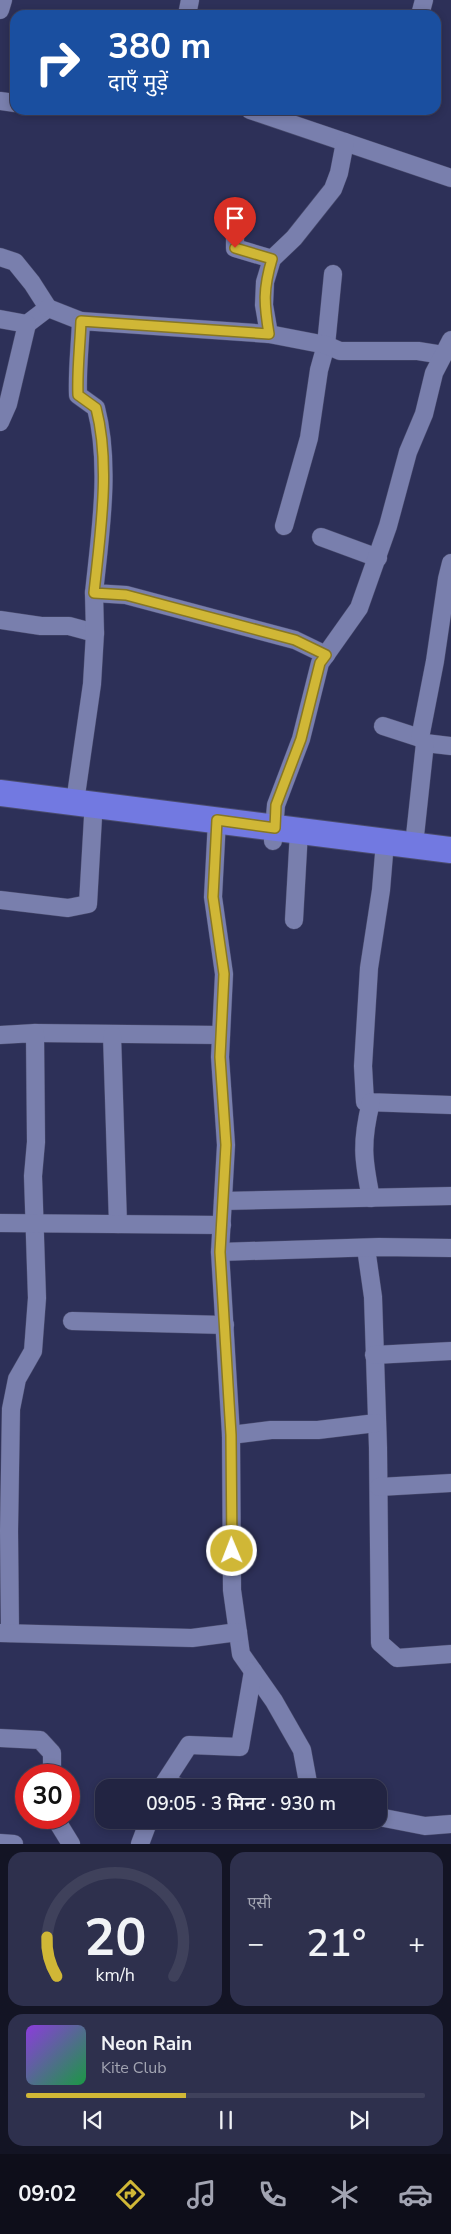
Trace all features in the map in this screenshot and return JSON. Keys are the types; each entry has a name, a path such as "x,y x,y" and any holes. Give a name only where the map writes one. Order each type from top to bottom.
{"highway":[{"path":"0,793 84,810 384,848 451,864"},
{"path":"0,808 84,810"},
{"path":"384,848 414,845 451,850"}],"street":[{"path":"0,10 3,0"},
{"path":"265,115 451,178"},
{"path":"269,334 264,305 265,282 272,259 294,238 333,189 339,173 344,142"},
{"path":"235,226 235,248 272,259"},
{"path":"0,257 15,262 32,282 48,308 81,321 269,334 326,345 340,351 418,351 448,347"},
{"path":"284,526 309,438 318,378 326,345 333,274"},
{"path":"0,422 8,404 27,324 48,308"},
{"path":"0,318 27,324"},
{"path":"0,900 68,908 88,904 84,810 95,633 94,593 99,542 103,460 100,421 96,408 78,395 77,375 80,358 81,321"},
{"path":"294,920 287,836 276,805 301,739 320,663 359,608 378,558 408,452 424,414 434,373 448,347"},
{"path":"321,537 378,558"},
{"path":"414,845 423,741 448,596 451,563"},
{"path":"94,593 126,595 295,640 326,655"},
{"path":"0,620 41,626 69,626 95,633"},
{"path":"383,726 423,741 451,746"},
{"path":"216,827 213,897 224,974 220,1057 226,1145 220,1252 226,1325 231,1435 232,1590 240,1654 274,1700 302,1750 307,1779"},
{"path":"384,848 381,890 369,968 364,1050 365,1102 451,1105"},
{"path":"0,1035 78,1032 112,1035 221,1035"},
{"path":"35,1033 36,1142 33,1176 37,1298 33,1351 17,1379 5,1440 5,1633 192,1638 238,1632"},
{"path":"112,1035 118,1224"},
{"path":"370,1102 364,1130 364,1161 371,1198"},
{"path":"223,1201 451,1196"},
{"path":"0,1222 222,1225"},
{"path":"366,1248 372,1297 379,1487 380,1643 398,1658 451,1654"},
{"path":"220,1252 451,1248"},
{"path":"72,1320 226,1325"},
{"path":"374,1355 451,1350"},
{"path":"231,1435 271,1430 318,1430 376,1423"},
{"path":"379,1487 451,1483"},
{"path":"168,1779 188,1745 240,1747 253,1671"},
{"path":"0,1738 40,1740 52,1753 52,1764"},
{"path":"387,1818 425,1826 451,1824"},
{"path":"62,1829 72,1844"},
{"path":"140,1844 146,1829"},
{"path":"0,1843 14,1844"}],"route":[{"path":"232,1551 231,1435 220,1252 226,1145 220,1057 224,974 213,897 217,820 275,828 276,805 301,739 320,663 326,655 295,640 126,595 94,593 99,542 103,460 100,421 96,408 78,395 77,375 80,358 81,321 197,330 235,330 269,334 264,305 265,282 272,259 248,250 235,248"}]}
